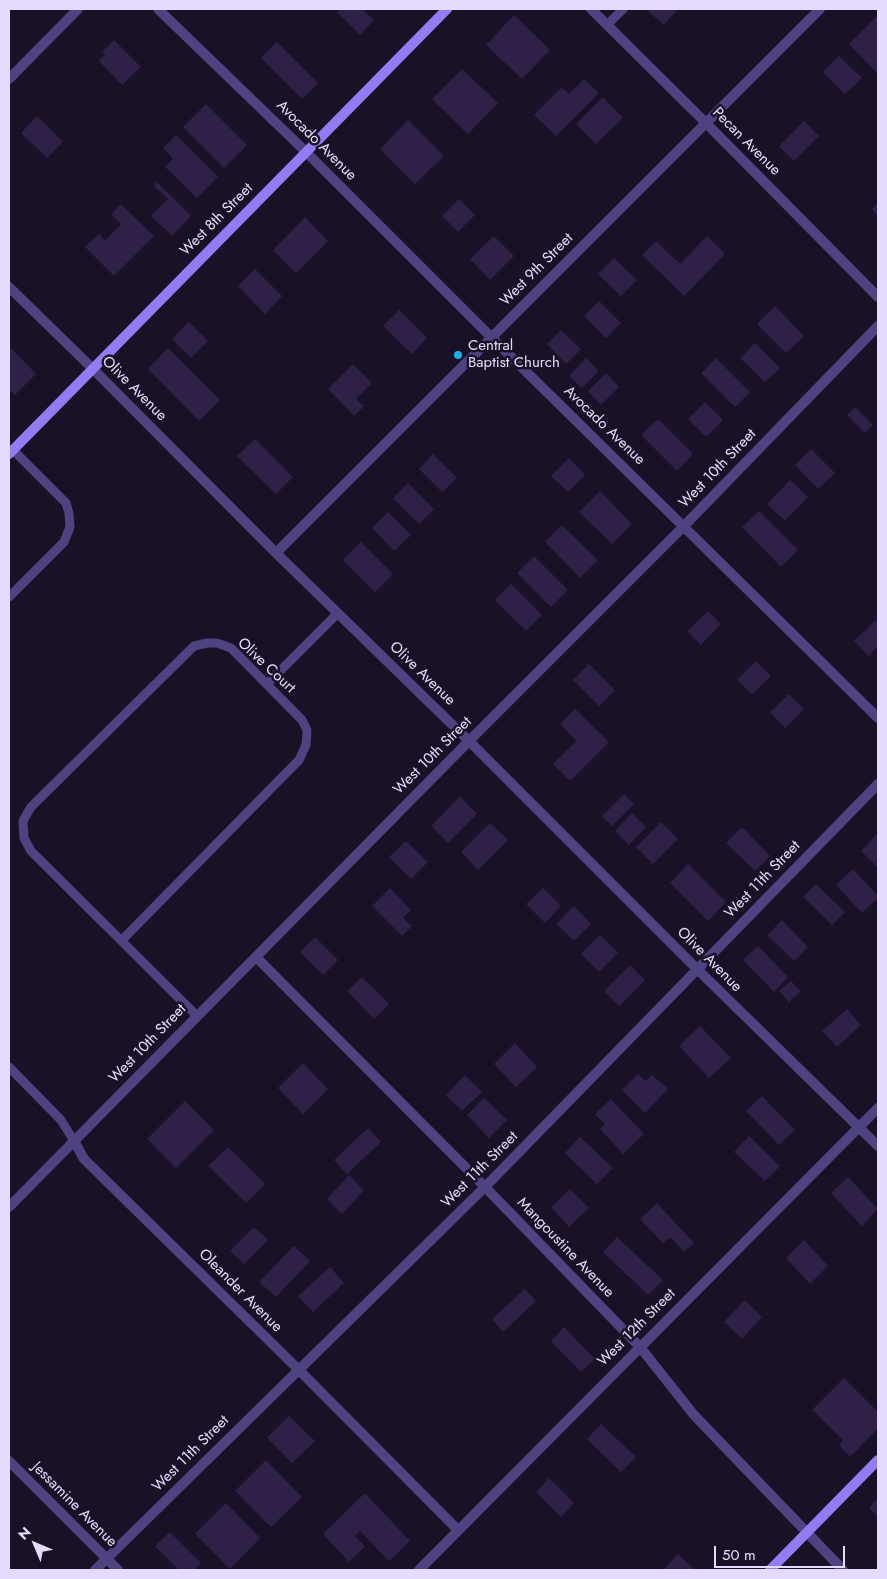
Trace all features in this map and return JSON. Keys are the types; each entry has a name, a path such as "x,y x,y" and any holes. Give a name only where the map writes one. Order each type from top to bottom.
{"street":[{"path":"9,79 78,9"},
{"name":"Avocado Avenue","path":"158,9 305,151 878,718"},
{"name":"West 8th Street","path":"11,452 305,151 447,9"},
{"name":"Pecan Avenue","path":"591,9 878,297"},
{"name":"West 9th Street","path":"276,553 820,9"},
{"name":"Olive Avenue","path":"9,286 276,553 469,741 697,969 878,1146"},
{"name":"West 10th Street","path":"9,1207 684,526 878,326"},
{"name":"West 11th Street","path":"95,1570 484,1187 878,784"},
{"name":"Mangoustine Avenue","path":"256,957 640,1347 694,1415 806,1534 843,1570"},
{"name":"West 12th Street","path":"419,1570 878,1108"},
{"name":"Oleander Avenue","path":"74,1141 84,1159 298,1369 458,1530"},
{"path":"770,1570 878,1460"},
{"name":"Jessamine Avenue","path":"9,1461 118,1570"}],"lane":[{"path":"607,25 623,9"},
{"path":"9,597 64,542 70,528 66,503 11,452"},
{"path":"267,684 338,613"},
{"name":"Olive Court","path":"122,940 299,760 306,745 307,730 302,720 231,648 217,643 194,646 31,807 23,822 24,838 31,851 197,1016"},
{"name":"Oleander Avenue","path":"9,1067 61,1120 74,1141"}],"building":[{"path":"341,9 362,9 374,20 360,35 337,12"},
{"path":"651,9 678,9 664,25 648,11"},
{"path":"514,15 550,50 522,79 486,45"},
{"path":"878,17 878,74 849,44"},
{"path":"114,40 141,67 122,85 99,61 105,54 102,52"},
{"path":"277,42 318,83 302,99 261,58"},
{"path":"839,56 862,78 845,94 823,72"},
{"path":"462,69 498,103 468,134 432,99"},
{"path":"584,79 599,93 556,136 534,115 562,87 569,94"},
{"path":"603,97 623,118 596,144 576,124"},
{"path":"206,104 247,145 224,168 183,127"},
{"path":"37,116 63,142 47,158 21,133"},
{"path":"408,120 444,156 415,184 380,149"},
{"path":"804,121 819,136 794,161 779,146"},
{"path":"176,135 218,177 197,198 165,167 173,159 163,148"},
{"path":"157,182 191,216 172,236 151,216 168,199 154,186"},
{"path":"459,199 475,215 458,232 442,216"},
{"path":"878,202 878,216 872,209"},
{"path":"121,204 154,236 114,276 85,247 99,234 105,241 121,224 111,214"},
{"path":"305,217 328,241 296,273 273,250"},
{"path":"494,236 514,256 490,280 470,259"},
{"path":"707,236 725,254 684,296 642,255 656,241 680,264"},
{"path":"614,258 637,280 621,296 598,274"},
{"path":"255,269 282,296 265,314 238,286"},
{"path":"599,301 621,323 606,338 584,316"},
{"path":"775,306 804,336 786,353 757,324"},
{"path":"399,310 427,338 412,354 383,326"},
{"path":"189,322 208,341 191,358 172,339"},
{"path":"561,330 581,349 566,364 547,344"},
{"path":"755,343 780,368 765,382 740,358"},
{"path":"9,346 36,374 15,395 9,389"},
{"path":"168,348 220,400 199,421 148,369"},
{"path":"586,358 599,371 582,388 569,376"},
{"path":"716,358 750,392 735,407 701,373"},
{"path":"353,364 372,383 356,399 364,406 354,416 328,389"},
{"path":"606,373 619,387 601,405 588,391"},
{"path":"705,402 723,420 706,437 688,419"},
{"path":"855,407 873,425 865,433 847,415"},
{"path":"658,419 693,454 677,471 641,435"},
{"path":"255,439 293,477 276,494 237,456"},
{"path":"811,449 835,473 818,489 795,465"},
{"path":"433,454 457,478 442,492 419,469"},
{"path":"569,458 585,475 568,492 551,476"},
{"path":"790,480 808,497 785,521 767,504"},
{"path":"408,483 434,509 419,524 393,498"},
{"path":"600,491 632,524 612,544 579,512"},
{"path":"759,511 798,550 781,567 742,527"},
{"path":"388,512 411,535 394,551 372,528"},
{"path":"562,525 598,560 580,578 545,542"},
{"path":"361,542 393,574 375,592 343,560"},
{"path":"534,556 568,590 551,607 517,573"},
{"path":"511,584 542,615 526,631 495,600"},
{"path":"708,611 721,624 701,645 687,631"},
{"path":"878,618 878,646 869,656 854,641"},
{"path":"756,661 771,676 752,694 737,680"},
{"path":"589,664 615,690 599,706 573,680"},
{"path":"789,694 804,709 785,728 770,712"},
{"path":"575,709 609,742 570,781 553,764 576,741 560,724"},
{"path":"624,794 634,804 612,826 602,816"},
{"path":"460,796 477,814 448,843 431,826"},
{"path":"632,813 646,827 629,845 615,831"},
{"path":"661,822 678,839 653,864 636,847"},
{"path":"490,823 508,840 478,870 461,852"},
{"path":"742,827 770,856 755,871 726,843"},
{"path":"876,835 878,837 878,868 861,851"},
{"path":"406,841 428,862 411,879 389,857"},
{"path":"688,864 726,902 708,921 670,883"},
{"path":"853,869 878,896 862,913 836,885"},
{"path":"816,884 845,912 832,925 803,897"},
{"path":"390,888 411,910 403,918 412,926 402,936 372,906"},
{"path":"543,888 561,906 545,923 526,904"},
{"path":"574,906 591,924 574,941 556,924"},
{"path":"782,920 808,947 794,961 767,935"},
{"path":"600,935 618,953 599,972 581,954"},
{"path":"315,937 338,960 323,975 300,952"},
{"path":"758,946 788,977 774,992 743,960"},
{"path":"630,965 645,980 619,1006 604,991"},
{"path":"362,977 389,1004 374,1019 347,991"},
{"path":"791,981 801,991 789,1002 779,991"},
{"path":"847,1009 861,1025 837,1047 822,1031"},
{"path":"700,1026 731,1058 709,1078 679,1046"},
{"path":"515,1043 537,1067 516,1087 494,1064"},
{"path":"303,1063 328,1089 303,1114 278,1088"},
{"path":"638,1074 646,1081 652,1075 668,1089 645,1113 622,1090"},
{"path":"465,1075 482,1092 462,1111 446,1095"},
{"path":"762,1096 795,1130 779,1145 746,1111"},
{"path":"484,1098 507,1120 489,1138 467,1115"},
{"path":"611,1099 644,1134 623,1154 600,1129 605,1124 595,1114"},
{"path":"185,1101 214,1130 176,1168 147,1139"},
{"path":"368,1128 381,1142 347,1174 334,1160"},
{"path":"749,1136 780,1166 765,1181 734,1152"},
{"path":"580,1137 613,1168 597,1184 565,1153"},
{"path":"228,1147 265,1184 246,1203 208,1166"},
{"path":"349,1175 364,1190 342,1214 327,1199"},
{"path":"848,1177 878,1209 862,1226 831,1193"},
{"path":"570,1189 589,1208 569,1227 551,1207"},
{"path":"657,1203 694,1243 684,1252 670,1237 663,1243 640,1219"},
{"path":"254,1227 268,1240 244,1264 230,1251"},
{"path":"617,1237 663,1280 648,1295 603,1252"},
{"path":"804,1240 828,1266 810,1284 786,1258"},
{"path":"294,1246 310,1261 276,1297 259,1282"},
{"path":"330,1267 344,1283 313,1312 298,1296"},
{"path":"525,1289 536,1301 503,1332 492,1319"},
{"path":"745,1300 762,1317 742,1339 724,1322"},
{"path":"564,1327 595,1359 581,1372 551,1341"},
{"path":"844,1378 878,1412 878,1428 850,1457 839,1445 843,1440 812,1410"},
{"path":"289,1416 315,1441 292,1463 267,1438"},
{"path":"601,1424 636,1457 621,1472 587,1439"},
{"path":"266,1460 302,1497 271,1527 235,1491"},
{"path":"549,1478 574,1503 561,1517 536,1492"},
{"path":"365,1493 410,1541 389,1561 360,1531 355,1536 365,1546 349,1562 323,1534"},
{"path":"878,1498 878,1517 869,1508"},
{"path":"226,1503 260,1538 230,1569 195,1534"},
{"path":"170,1532 201,1563 194,1570 179,1570 155,1546"},
{"path":"678,1554 695,1570 663,1570"}],"place":[{"name":"Central Baptist Church","path":"458,355"}]}
